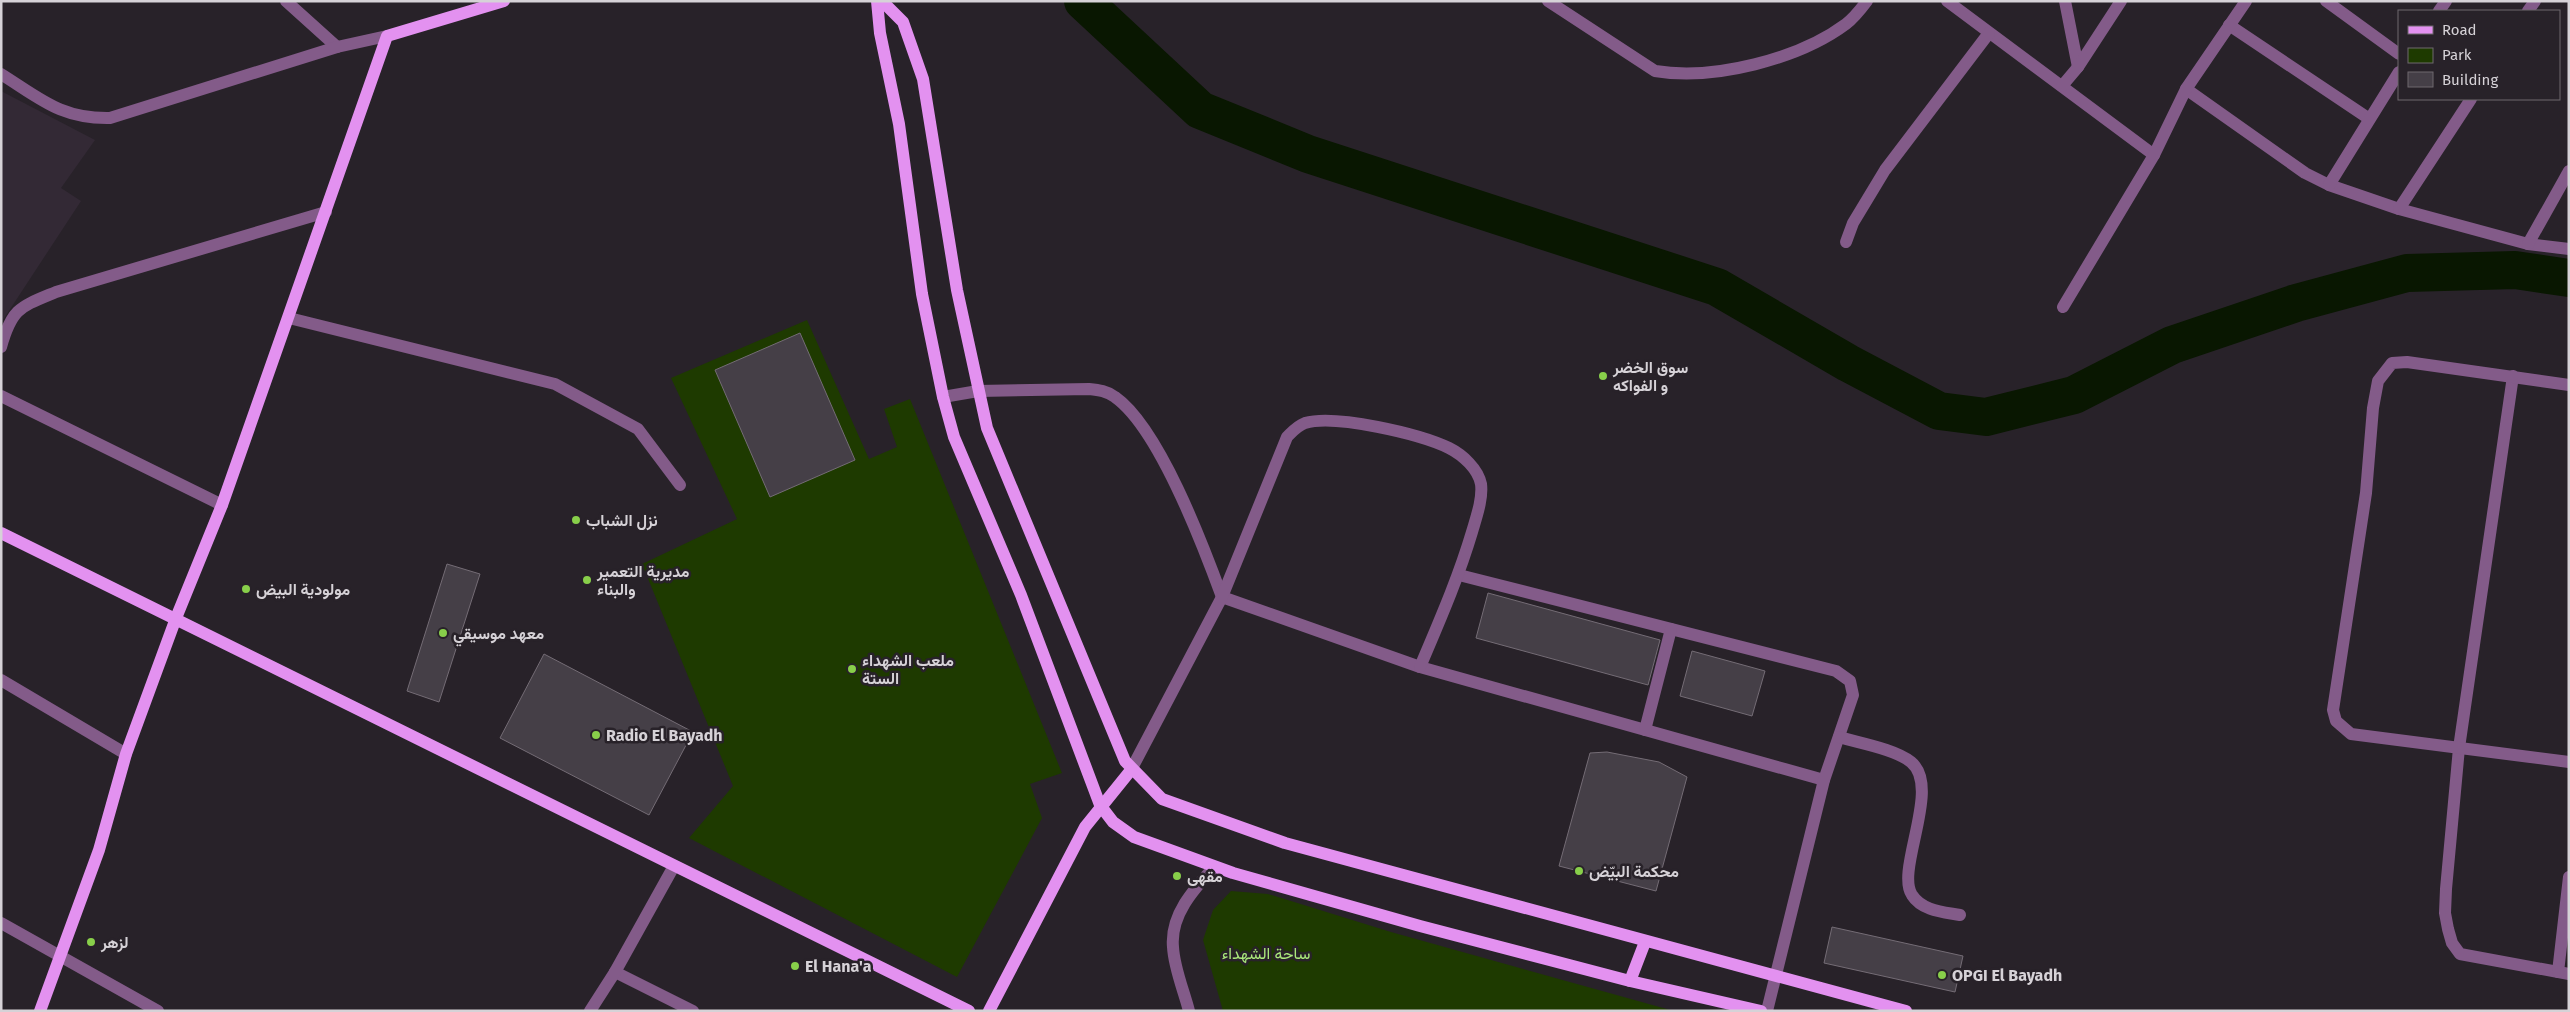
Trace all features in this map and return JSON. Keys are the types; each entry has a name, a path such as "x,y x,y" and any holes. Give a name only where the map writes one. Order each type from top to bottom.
{"main road":[{"path":"40,1011 99,850 126,754 176,618 222,505 387,36 504,1"},
{"path":"877,1 880,33 899,124 922,294 943,397 954,437 1021,595 1100,805 1113,822 1134,838 1214,867 1420,926 1630,981 1761,1011"},
{"path":"882,1 903,22 923,79 957,290 987,428 1125,761 1131,770 1162,799 1285,844 1906,1011"},
{"path":"1,534 176,618 969,1011"},
{"path":"989,1011 1085,827 1100,805 1131,770"},
{"path":"1630,981 1645,942"}],"street":[{"path":"286,1 337,46"},
{"path":"1548,1 1648,68 1674,74 1730,70 1804,47 1822,40 1848,22 1867,1"},
{"path":"1947,1 2154,155"},
{"path":"2065,1 2078,67"},
{"path":"2062,86 2078,67 2121,1"},
{"path":"2063,307 2154,155 2186,89 2246,1"},
{"path":"2326,1 2344,6 2398,53"},
{"path":"2229,25 2368,118"},
{"path":"1846,242 1853,223 1885,170 1989,33"},
{"path":"1,74 60,111 87,118 110,118 337,46 387,36"},
{"path":"2329,185 2368,118 2398,73"},
{"path":"2186,89 2305,173 2329,185 2399,209 2528,244 2569,249"},
{"path":"2399,209 2470,100"},
{"path":"2528,244 2569,171"},
{"path":"1,347 8,324 22,306 56,292 326,212"},
{"path":"289,318 554,384 638,429 680,485"},
{"path":"2569,385 2407,362 2392,363 2378,381 2373,408 2366,493 2333,710 2336,721 2351,734 2569,762"},
{"path":"2513,376 2459,748 2445,897 2445,912 2452,943 2464,956 2563,973 2569,877"},
{"path":"943,397 978,391 1089,389 1107,392 1116,397 1141,424 1161,457 1207,557 1222,597 1420,667 1824,780"},
{"path":"1,396 222,505"},
{"path":"1131,770 1222,597 1287,437 1295,428 1312,422 1334,421 1379,426 1450,448 1469,463 1478,474 1481,486 1479,507 1459,575 1420,667"},
{"path":"1459,575 1836,671 1846,677 1852,686 1852,695 1824,780 1767,1011"},
{"path":"1645,730 1671,629"},
{"path":"1,680 126,754"},
{"path":"1839,737 1901,756 1918,769 1921,780 1916,843 1908,868 1911,895 1921,904 1931,909 1960,915"},
{"path":"590,1011 615,972 674,866"},
{"path":"1189,1011 1173,947 1175,926 1186,900 1214,867"},
{"path":"1,923 158,1011"},
{"path":"615,972 693,1011"}],"shaded area":[{"path":"1,91 95,140 61,188 81,201 1,323"}],"green space":[{"name":"ملعب الشهداء الستة","path":"807,320 869,459 897,447 884,409 910,399 1062,773 1030,784 1042,818 957,977 689,838 733,786 642,564 737,519 671,378"},
{"name":"ساحة الشهداء","path":"1231,891 1268,894 1391,932 1674,1011 1223,1011 1203,940 1213,910"}],"building":[{"path":"800,333 855,460 770,497 715,370"},
{"name":"معهد موسيقي","path":"447,564 480,574 439,702 407,691"},
{"path":"1488,593 1660,640 1648,685 1476,638"},
{"path":"1692,651 1765,671 1752,716 1680,696"},
{"name":"Radio El Bayadh","path":"544,654 693,732 649,815 500,738"},
{"path":"1607,752 1659,762 1687,777 1656,891 1559,866 1590,753"},
{"path":"1832,927 1963,956 1955,992 1824,963"}],"waterway":[{"path":"1083,1 1200,110 1308,154 1717,287 1848,363 1939,411 1986,417 2074,395 2172,345 2296,303 2407,273 2515,270 2569,278"}],"place":[{"name":"سوق الخضر و الفواكه","path":"1603,376"},
{"name":"نزل الشباب","path":"576,520"},
{"name":"مديرية التعمير والبناء","path":"587,580"},
{"name":"مولودية البيض","path":"246,589"},
{"name":"معهد موسيقي","path":"443,633"},
{"name":"ملعب الشهداء الستة","path":"852,669"},
{"name":"Radio El Bayadh","path":"596,735"},
{"name":"محكمة البيّض","path":"1579,871"},
{"name":"مقهى","path":"1177,876"},
{"name":"لزهر","path":"91,942"},
{"name":"El Hana'a","path":"795,966"},
{"name":"OPGI El Bayadh","path":"1942,975"}]}
